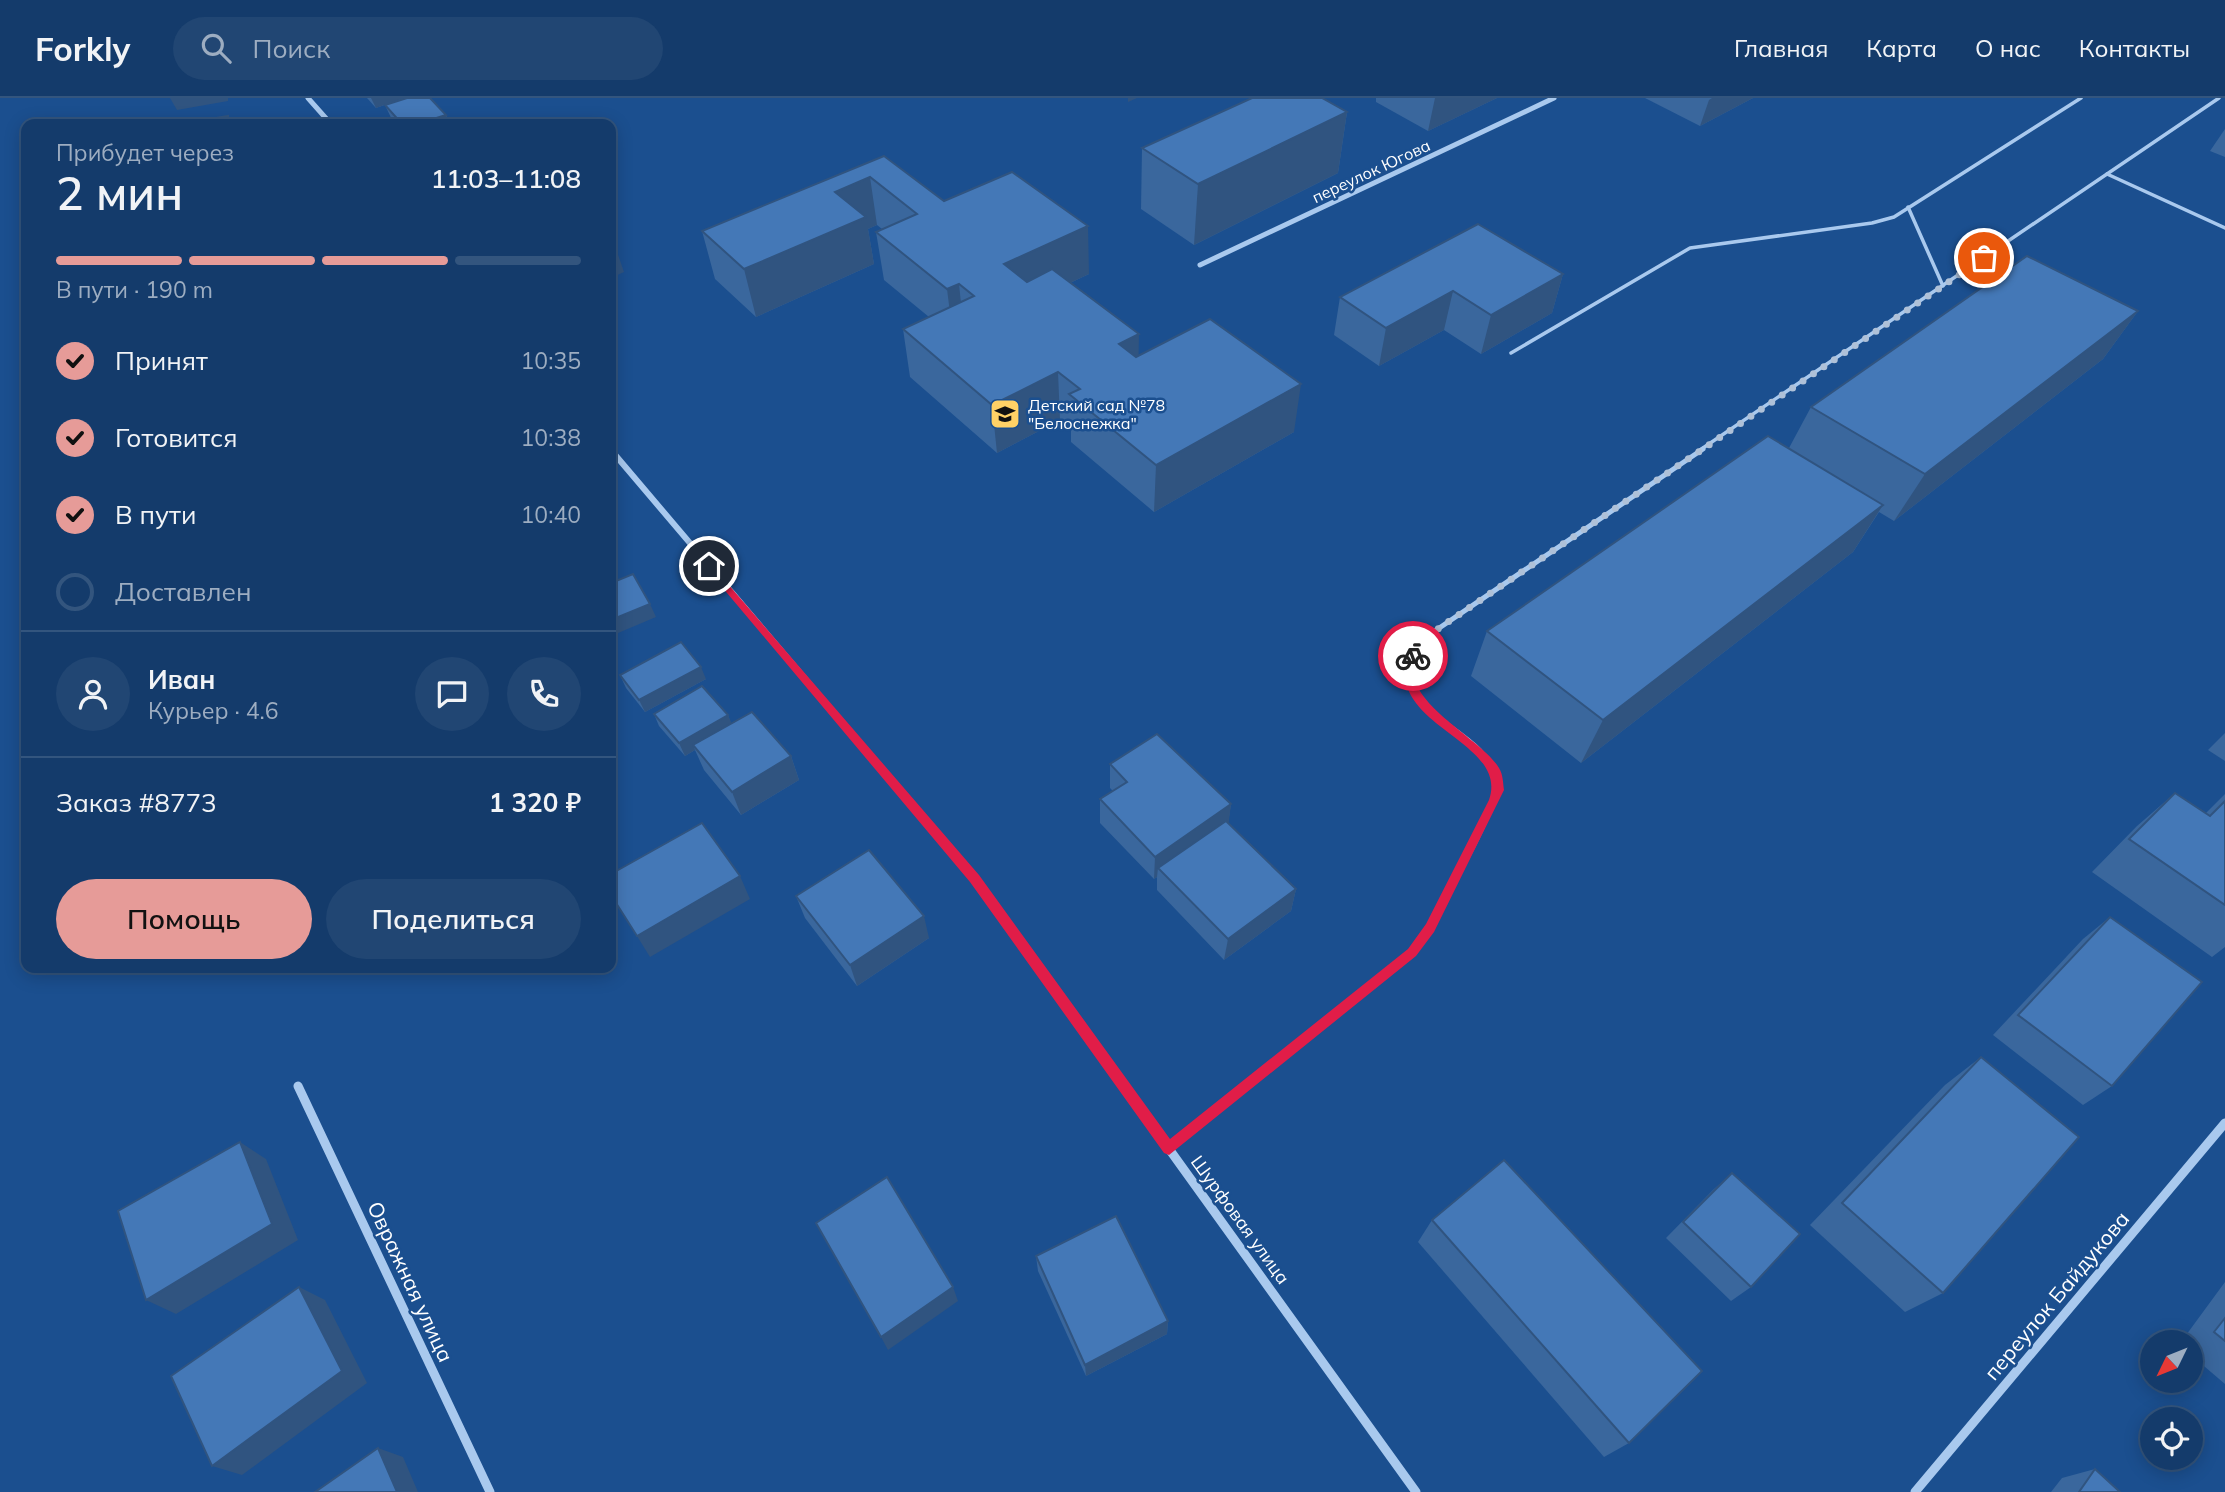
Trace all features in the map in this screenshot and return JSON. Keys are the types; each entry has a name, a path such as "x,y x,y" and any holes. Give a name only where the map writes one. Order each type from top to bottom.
{"street":[{"path":"308,98 327,119"},
{"name":"переулок Югова","path":"1200,265 1553,98"},
{"name":"Шурфовая улица","path":"616,456 974,878 1416,1492"},
{"name":"Овражная улица","path":"298,1086 490,1492"},
{"name":"переулок Байдукова","path":"1915,1492 2225,1123"}],"lane":[{"path":"1511,353 1690,248 1872,223 1894,217 2081,98"},
{"path":"1169,1148 1412,953 1430,928 1489,812 1498,790 1496,772 1483,755 1419,702 1410,681 1410,661 1426,637 2219,98"},
{"path":"2107,174 2225,228"},
{"path":"1908,207 1943,286"}],"building":[{"path":"407,98 430,98 446,115 433,119 398,119 385,105"},
{"path":"1252,98 1322,98 1347,112 1198,184 1142,148"},
{"path":"884,156 944,201 1012,172 1088,226 1004,264 1027,282 1052,269 1139,334 1119,344 1136,357 1210,319 1301,384 1156,465 1069,394 1080,389 1058,372 992,405 903,329 974,296 959,284 947,289 876,232 917,214 870,177 835,192 866,217 744,269 702,231"},
{"path":"1478,224 1563,274 1491,315 1453,291 1386,328 1340,297"},
{"path":"2027,256 2138,311 1925,474 1811,407"},
{"path":"1768,436 1883,505 1603,720 1487,631"},
{"path":"633,574 650,604 616,618 616,581"},
{"path":"681,642 701,667 639,700 620,675"},
{"path":"702,686 728,715 679,743 654,714"},
{"path":"752,712 791,756 732,792 693,745"},
{"path":"1157,734 1231,804 1155,857 1100,799 1127,782 1110,764"},
{"path":"2175,793 2210,816 2225,801 2225,905 2129,839"},
{"path":"1226,821 1296,889 1228,939 1158,868"},
{"path":"702,823 740,876 637,936 616,903 616,871"},
{"path":"869,850 924,916 850,965 796,896"},
{"path":"2110,917 2202,982 2112,1086 2018,1015"},
{"path":"1981,1057 2079,1137 1943,1293 1842,1203"},
{"path":"240,1142 272,1224 146,1300 118,1211"},
{"path":"1504,1160 1702,1371 1629,1443 1432,1220"},
{"path":"1732,1173 1800,1234 1751,1287 1683,1222"},
{"path":"887,1177 953,1287 881,1337 816,1223"},
{"path":"1116,1216 1168,1321 1085,1365 1036,1256"},
{"path":"299,1287 342,1371 212,1466 171,1376"},
{"path":"2225,1318 2225,1341 2214,1332"},
{"path":"378,1448 397,1492 315,1492"},
{"path":"2095,1469 2120,1492 2079,1492"}],"way so far":[{"path":"1413,656 1426,637 1984,258"}],"place":[{"name":"Детский сад №78 \"Белоснежка\"","path":"1005,414"}],"route":[{"path":"709,566 974,878 1169,1148 1412,953 1430,928 1495,800 1498,790 1496,772 1483,755 1419,702 1410,681 1410,661 1413,656"}]}
